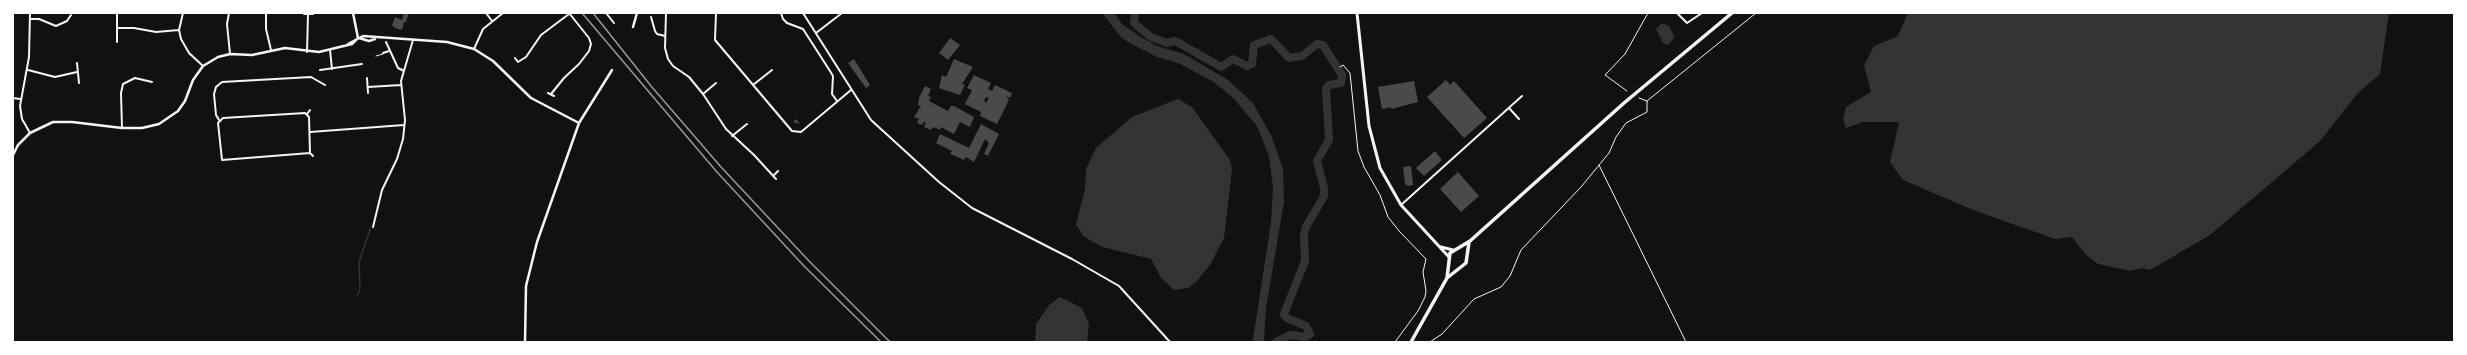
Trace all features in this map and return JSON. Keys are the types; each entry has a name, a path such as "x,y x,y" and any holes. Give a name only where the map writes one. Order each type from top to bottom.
{"highway":[{"path":"1447,278 1449,263 1448,256 1453,250 1470,241 1624,103 1732,13"},
{"path":"1411,342 1447,278 1457,268 1466,263 1466,254 1470,241"},
{"path":"1458,248 1466,254"},
{"path":"1449,263 1457,268"}],"main road":[{"path":"1358,13 1367,114 1380,168 1401,205 1441,246 1448,256"},
{"path":"1441,246 1453,250"}],"street":[{"path":"30,13 28,70 20,99 22,119 30,133"},
{"path":"117,13 117,42"},
{"path":"183,13 179,30 185,47 203,66"},
{"path":"266,13 266,29 271,50"},
{"path":"353,13 358,38"},
{"path":"486,13 492,21"},
{"path":"474,49 483,29 503,13"},
{"path":"515,58 518,62 526,56 541,34 569,13 589,38 591,44 589,51 579,64 564,78 551,94"},
{"path":"606,13 614,23"},
{"path":"634,27 637,13"},
{"path":"666,13 665,48 668,59 674,66 689,77 703,94 732,136 776,179"},
{"path":"716,13 715,40 792,131 801,132 851,90"},
{"path":"781,13 782,19 787,23 803,29 830,71 833,76 832,94 837,101"},
{"path":"803,13 871,120 949,190 972,208 1072,259 1119,286 1170,342"},
{"path":"816,33 842,13"},
{"path":"1677,13 1687,23 1702,13"},
{"path":"228,14 227,29 230,54"},
{"path":"304,14 313,14"},
{"path":"307,52 308,14"},
{"path":"30,19 40,19 56,26 67,21 71,15"},
{"path":"651,17 654,31 665,36"},
{"path":"118,28 134,28 156,32 179,30"},
{"path":"358,38 369,41 375,38 461,44 474,49 493,62 531,98 579,123"},
{"path":"13,155 18,145 30,133 41,126 59,122 122,128 151,127 169,119 185,101 193,80 203,66 218,57 230,54 252,55 285,48 307,52 330,50 347,46 358,38"},
{"path":"373,227 382,190 397,159 405,125 405,103 401,85 413,40"},
{"path":"386,42 398,68 404,71"},
{"path":"330,50 332,69"},
{"path":"383,53 390,51"},
{"path":"76,64 79,83"},
{"path":"320,70 362,64"},
{"path":"28,70 55,77 77,72"},
{"path":"525,342 524,303 530,268 579,123 612,70"},
{"path":"753,85 772,70"},
{"path":"222,160 219,120 216,115 214,94 216,87 222,82 311,77 325,85"},
{"path":"122,128 121,93 123,84 134,78 152,82"},
{"path":"302,78 302,83"},
{"path":"367,78 368,93"},
{"path":"703,94 716,83"},
{"path":"368,87 401,85"},
{"path":"548,93 554,96"},
{"path":"1401,205 1522,96"},
{"path":"13,98 20,99"},
{"path":"1509,108 1519,118"},
{"path":"310,110 307,114 310,132 310,153 313,156"},
{"path":"219,120 223,118 307,114"},
{"path":"732,136 747,124"},
{"path":"310,132 405,125"},
{"path":"219,162 222,160 310,153"},
{"path":"774,176 778,171"}],"lane":[{"path":"376,56 383,53"}],"path":[{"path":"1627,91 1605,75 1625,54 1648,13"},
{"path":"1647,101 1756,13"},
{"path":"1340,67 1343,65 1350,73 1358,151 1364,167 1377,188 1388,217 1426,259 1423,272 1426,291 1425,297 1418,311 1395,342"},
{"path":"1639,98 1647,101"},
{"path":"1430,342 1442,334 1474,299 1501,287 1510,276 1521,250 1599,165 1626,123 1647,112 1647,101"},
{"path":"1599,165 1686,342"}],"shaded area":[{"path":"1102,13 1114,13 1123,25 1141,37 1157,46 1184,54 1228,80 1253,103 1271,135 1283,169 1284,202 1266,308 1264,342 1253,342 1271,223 1273,187 1269,156 1257,126 1234,99 1214,82 1178,63 1157,57 1128,42 1121,37"},
{"path":"1908,13 2389,13 2380,74 2358,93 2320,141 2210,235 2150,270 2142,268 2130,271 2098,264 2085,254 2072,237 2055,239 1973,210 1903,180 1890,162 1899,122 1863,122 1846,128 1843,119 1846,107 1871,92 1864,65 1874,46 1898,36"},
{"path":"1662,23 1669,26 1673,34 1674,38 1668,45 1663,43 1656,29"},
{"path":"1178,99 1192,107 1230,160 1232,169 1224,238 1210,265 1196,282 1188,288 1174,290 1161,278 1151,259 1102,247 1083,236 1076,224 1085,189 1086,169 1096,148 1132,117"},
{"path":"1060,297 1082,308 1089,324 1087,342 1035,342 1036,324 1049,305"}],"building":[{"path":"404,13 409,13 402,30 395,28 392,25 395,17 402,20"},
{"path":"950,38 960,45 948,60 939,53"},
{"path":"854,59 870,85 866,88 848,63"},
{"path":"954,59 973,67 962,84 965,85 960,95 939,88 942,75 946,77"},
{"path":"974,75 991,83 988,89 992,91 995,85 1012,93 1010,98 1006,96 1009,100 997,124 980,116 981,112 965,104 972,90 967,88","holes":["986,97 989,98 986,103 984,101"]},
{"path":"1446,80 1450,85 1454,81 1487,118 1464,138 1427,97"},
{"path":"1414,81 1418,102 1391,109 1391,107 1382,109 1378,87"},
{"path":"925,86 931,89 928,96 931,97 929,101 948,111 951,106 954,106 974,117 970,127 960,122 954,134 941,127 940,130 933,127 931,130 924,127 926,123 924,122 922,125 917,123 919,119 914,117 921,106 918,105 919,98"},
{"path":"796,119 800,124 793,122"},
{"path":"981,124 999,134 988,156 984,154 989,143 985,139 974,162 966,157 964,160 950,154 952,151 936,143 940,134 969,148"},
{"path":"1435,151 1442,160 1424,176 1416,168"},
{"path":"1411,166 1413,185 1408,186 1405,184 1403,167"},
{"path":"1458,172 1479,196 1461,212 1440,189"}],"waterway":[{"path":"1135,13 1134,23 1151,37 1167,43 1174,41 1179,43 1221,67 1233,59 1247,66 1252,64 1254,45 1271,39 1289,58 1302,56 1317,44 1323,45 1342,75 1341,83 1329,85 1326,89 1329,140 1317,161 1324,188 1324,196 1306,227 1304,234 1305,261 1284,314 1287,318 1306,326 1310,334 1305,337 1290,335 1276,342"},
{"path":"357,296 360,289 359,262 370,229"}],"railway":[{"path":"582,13 716,171 804,266 881,342"},
{"path":"593,13 651,86 721,167 809,261 890,342"}]}
